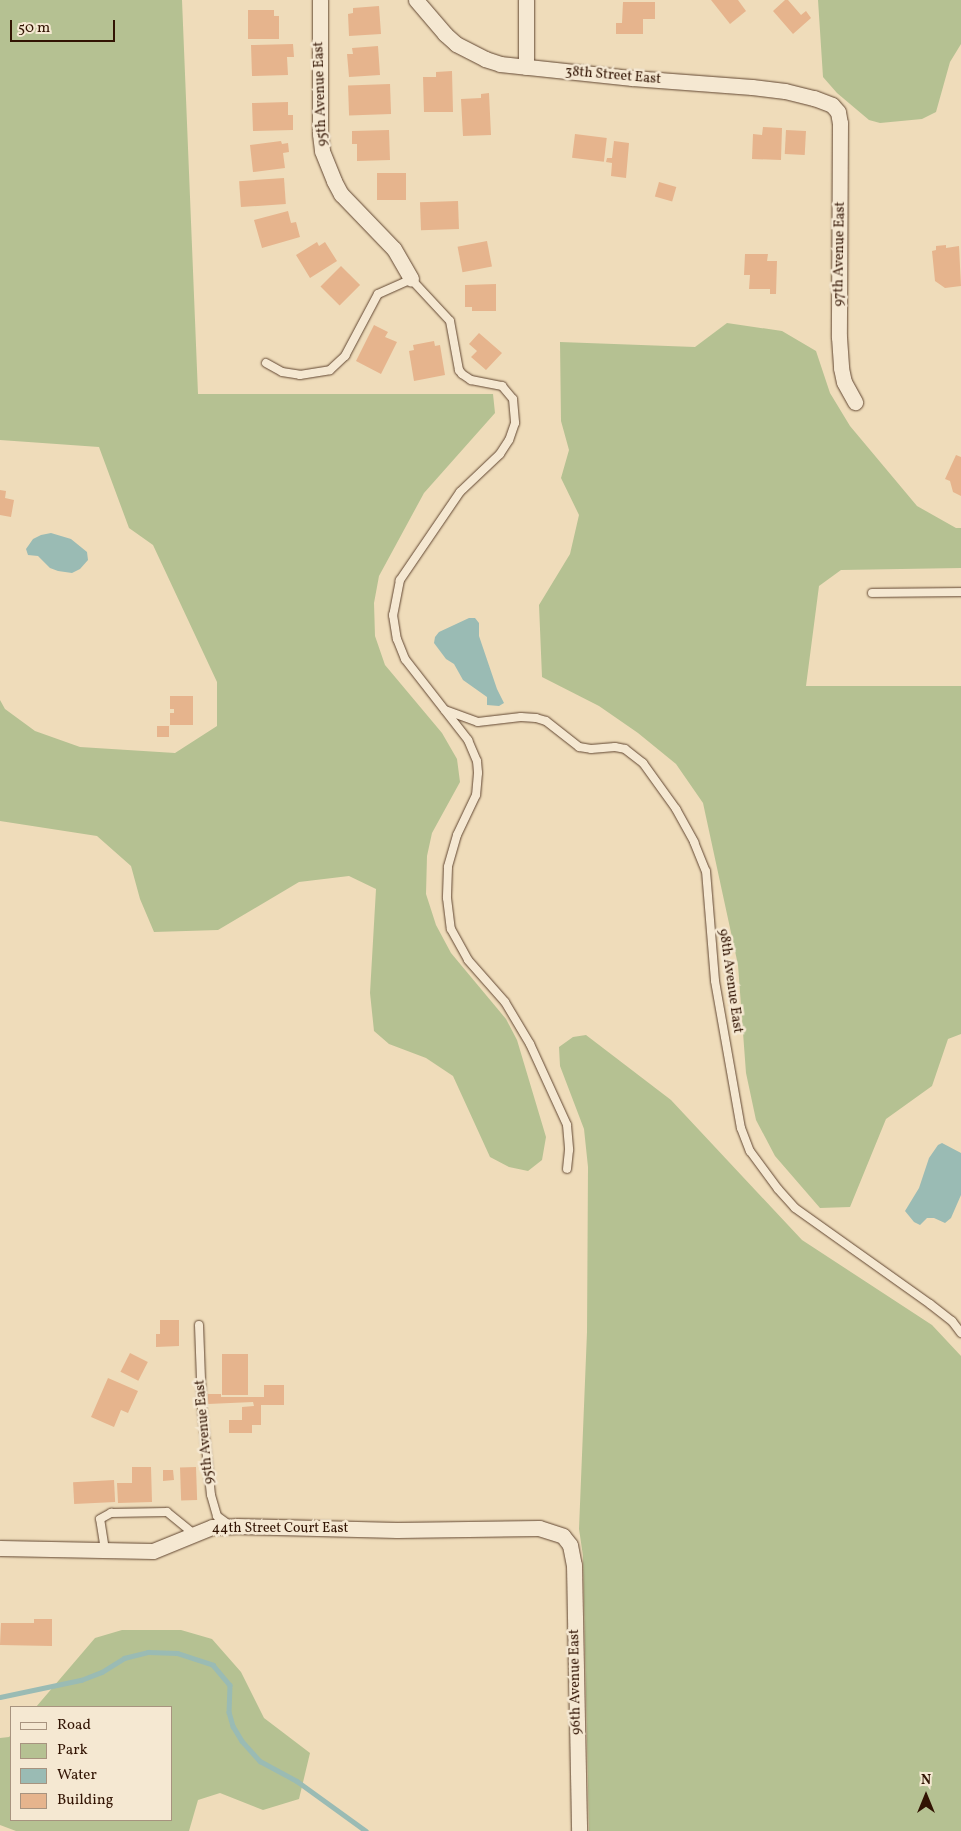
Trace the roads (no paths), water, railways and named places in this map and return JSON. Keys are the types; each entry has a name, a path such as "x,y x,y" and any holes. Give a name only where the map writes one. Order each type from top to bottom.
{"street":[{"name":"95th Avenue East","path":"320,0 320,134 322,151 334,182 342,194 394,248 411,279"},
{"name":"38th Street East","path":"416,0 445,34 470,52 500,64 632,78 752,87 795,93 832,106"},
{"path":"526,0 526,66"},
{"name":"97th Avenue East","path":"832,106 838,112 840,123 838,337 844,382 856,402"},
{"name":"44th Street Court East","path":"0,1548 153,1551 193,1533 212,1527 238,1526 397,1530 539,1528 563,1536"},
{"name":"96th Avenue East","path":"563,1536 570,1545 574,1565 579,1831"}],"lane":[{"path":"266,363 282,372 300,376 330,370 345,356 378,294 411,279 450,321 459,370 462,374 471,380 502,386 511,394 515,414 512,432 505,447 460,492 400,580 396,592 393,615 401,649 412,668 468,740 477,761 476,795 457,835 448,867 447,898 451,929 468,960 505,1002 530,1044 567,1125 569,1150 567,1169"},
{"path":"872,593 961,592"},
{"name":"98th Avenue East","path":"445,710 478,722 521,716 536,718 546,722 579,747 591,749 615,747 625,749 643,763 676,808 694,842 706,871 715,981 741,1128 750,1151 778,1190 795,1208 930,1304 952,1321 961,1333"},
{"name":"95th Avenue East","path":"199,1325 202,1408 211,1495 217,1516 228,1524 238,1526"},
{"path":"105,1550 100,1519 111,1513 168,1512 193,1533"}],"water":[{"path":"51,533 71,539 87,552 88,560 80,569 72,573 58,571 50,568 38,556 28,555 26,549 33,539"},
{"path":"469,618 475,618 479,623 479,636 497,689 504,703 499,706 487,705 487,697 463,680 454,664 446,659 434,643 435,637 439,632"},
{"path":"942,1143 961,1153 961,1195 951,1218 945,1223 934,1218 927,1218 920,1225 914,1222 905,1211 919,1188 929,1158 938,1145"}],"waterway":[{"path":"0,1697 81,1680 102,1672 124,1658 148,1652 177,1653 213,1665 230,1685 229,1712 233,1726 242,1741 260,1761 297,1781 366,1831"}]}
